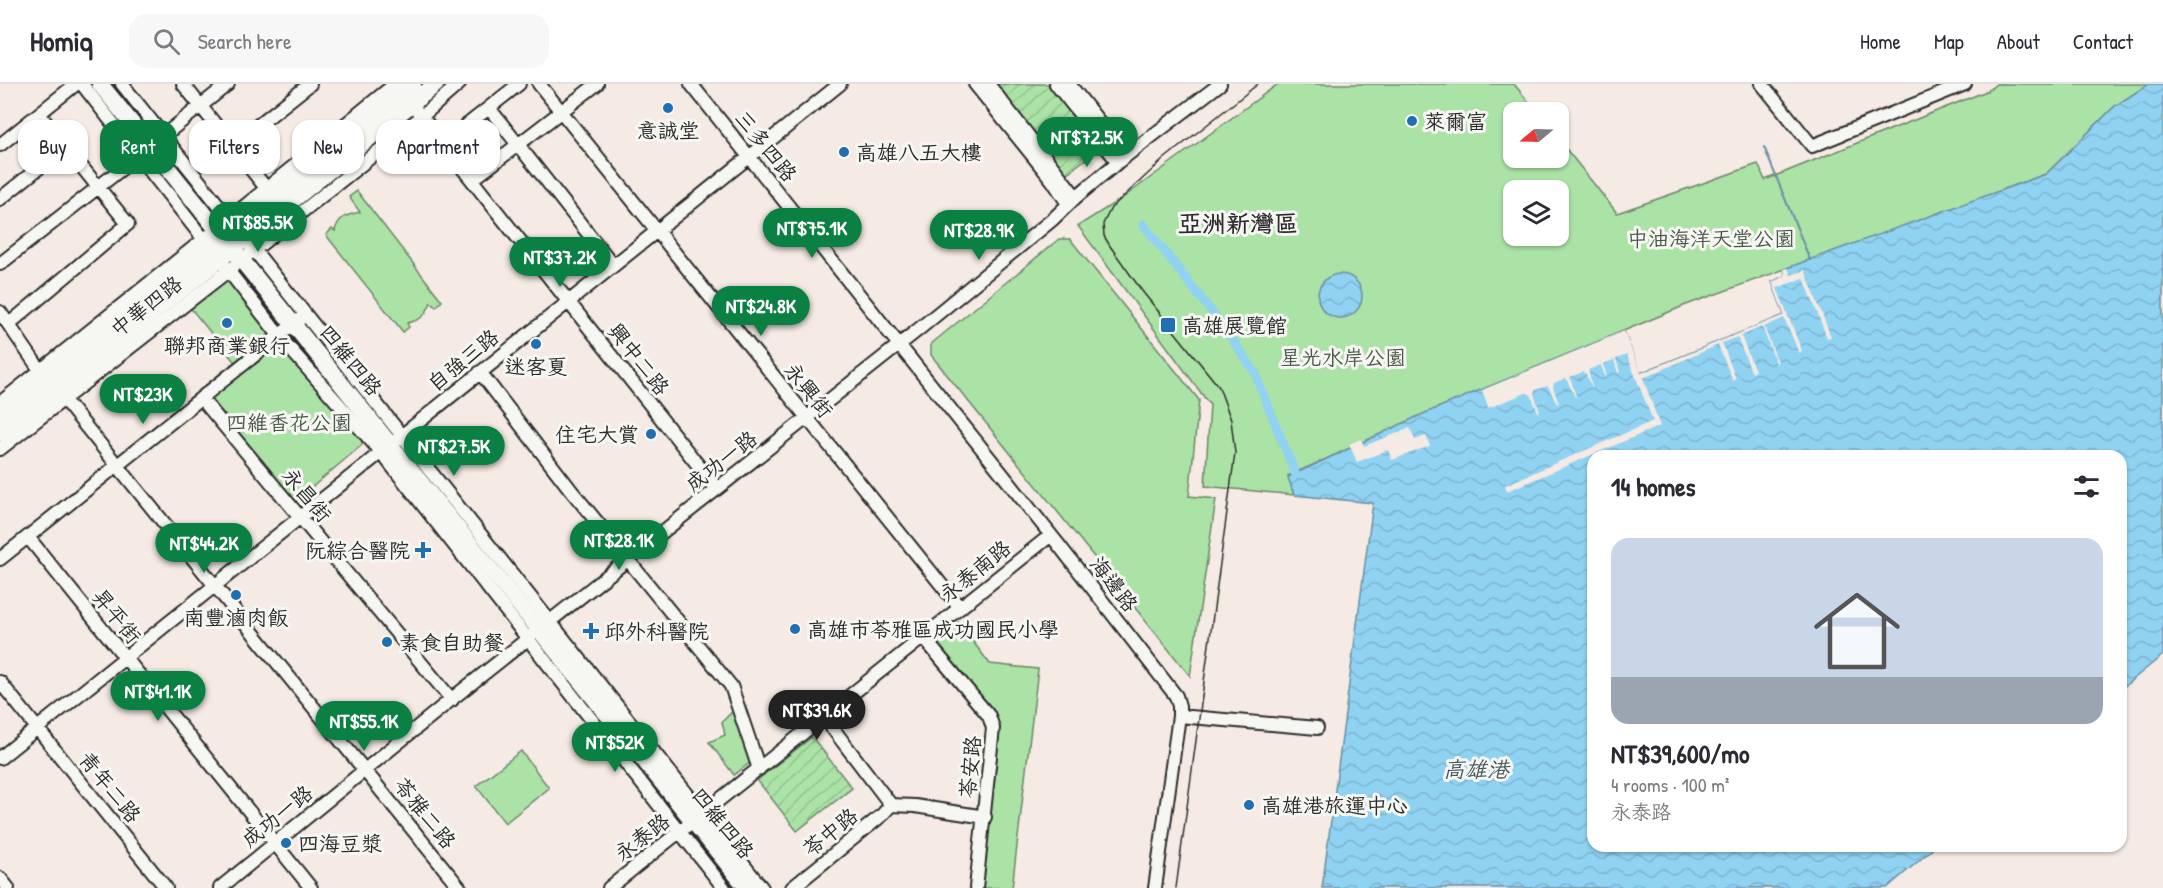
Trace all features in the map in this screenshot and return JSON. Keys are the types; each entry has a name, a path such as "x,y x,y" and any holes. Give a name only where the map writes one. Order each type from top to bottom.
{"main road":[{"name":"四維四路","path":"100,84 124,120"},
{"name":"中華四路","path":"0,433 52,384 235,239 407,94 436,84"},
{"name":"四維四路","path":"168,174 235,239 539,631 747,888"},
{"name":"中華四路","path":"0,415 52,384"}],"street":[{"path":"0,145 76,84"},
{"name":"四維四路","path":"82,84 115,120"},
{"name":"四維四路","path":"122,84 150,120"},
{"path":"183,84 212,120"},
{"path":"177,125 228,84"},
{"path":"265,120 310,84"},
{"name":"中華四路","path":"0,449 52,384 235,239 266,188 407,94 459,84"},
{"path":"474,120 519,84"},
{"name":"永興街","path":"539,84 960,608"},
{"path":"472,180 597,84"},
{"name":"三多四路","path":"692,84 899,345"},
{"name":"自強三路","path":"0,758 840,84"},
{"path":"975,84 1053,181 1072,200"},
{"path":"988,84 1072,200"},
{"path":"1056,84 1122,159"},
{"path":"1069,84 1122,159"},
{"name":"成功一路","path":"220,888 452,700 899,345 1053,219 1072,200 1122,159 1220,84"},
{"path":"1762,84 1812,146 1965,84"},
{"name":"興中二路","path":"407,94 426,120"},
{"path":"489,108 613,265"},
{"path":"39,114 44,120"},
{"name":"四維四路","path":"177,156 235,239"},
{"path":"0,199 31,174"},
{"path":"9,324 128,224 87,174"},
{"path":"0,264 115,174"},
{"name":"四維四路","path":"160,174 215,254 278,335 391,443"},
{"path":"255,174 266,188"},
{"name":"興中二路","path":"467,174 717,489"},
{"name":"苓雅二路","path":"0,312 52,384 460,888"},
{"path":"0,560 299,319"},
{"name":"海邊路","path":"899,345 1176,696 1179,716 1155,888"},
{"path":"480,372 570,489 731,686 759,769"},
{"name":"中華四路","path":"0,403 52,384"},
{"name":"永昌街","path":"201,398 452,700"},
{"name":"永泰南路","path":"923,637 1051,535"},
{"name":"昇平街","path":"28,537 311,888"},
{"name":"永泰路","path":"609,888 923,637"},
{"name":"苓安路","path":"923,637 989,716 993,728 976,888"},
{"name":"青年二路","path":"0,682 166,888"},
{"path":"1179,716 1317,728"},
{"path":"824,717 891,805 915,806 985,817"},
{"name":"苓中路","path":"792,888 882,815 891,805"},
{"name":"四維四路","path":"692,822 724,888"},
{"name":"四維四路","path":"692,822 762,888"},
{"path":"0,878 8,888"}],"green space":[{"path":"994,84 1050,84 1100,148 1066,174"},
{"path":"1278,84 1514,84 1529,102 1503,102 1503,168 1569,168 1569,153 1617,213 1758,164 1765,180 1989,90 1996,84 2149,84 2115,106 2046,174 1686,305 1474,393 1288,476 1294,495 1205,486 1210,405 1078,226 1124,197"},
{"path":"357,191 442,301 436,307 431,302 423,316 407,323 409,327 403,332 326,235 332,229 335,231 338,223 344,217 360,212 349,197"},
{"path":"1059,239 1070,239 1199,400 1189,496 1216,499 1190,676 931,355 931,344"},
{"path":"227,278 275,336 237,365 188,305"},
{"name":"四維香花公園","path":"279,343 362,439 362,445 298,499 291,498 212,401 213,395"},
{"path":"958,622 990,664 1038,669 1012,888 980,888 997,716 934,639"},
{"path":"734,710 751,762 734,775 709,742 725,735 722,722"},
{"path":"812,737 852,788 797,831 757,780"},
{"path":"521,751 549,788 505,823 476,786"}],"water":[{"name":"高雄港","path":"2149,84 2163,84 2163,655 2127,684 2127,450 1587,450 1587,852 1929,852 1887,888 1322,888 1373,503 1294,495 1288,477 1425,413 1624,331 1640,373 1784,315 1772,282 1785,276 1784,269 2046,174 2115,106"},
{"path":"1340,274 1355,281 1362,296 1355,311 1340,318 1325,311 1318,296 1325,281"}],"pier":[{"path":"1788,268 1791,275 1805,270 1831,337 1827,338 1804,278 1777,288 1802,351 1799,353 1784,318 1764,327 1778,362 1776,363 1762,327 1741,336 1755,371 1752,373 1737,337 1722,343 1736,379 1733,381 1718,345 1643,378 1660,426 1604,450 1587,450 1587,457 1507,491 1505,485 1653,421 1627,355 1616,359 1620,372 1618,373 1614,360 1603,364 1607,377 1601,365 1588,370 1593,390 1583,372 1570,377 1575,397 1566,378 1554,383 1553,387 1559,403 1557,404 1548,386 1535,390 1534,394 1540,411 1538,412 1531,395 1526,393 1488,408 1482,390 1624,331 1641,373 1784,315 1772,282 1785,276 1784,269"},
{"path":"1410,428 1415,440 1426,436 1430,446 1392,460 1388,450 1357,462 1349,444 1361,439 1364,446"}],"waterway":[{"path":"1764,147 1810,260"},
{"path":"1143,224 1225,329 1254,371 1295,473"}],"tram line":[{"path":"1176,888 1235,453 1231,420 1219,387 1142,291 1104,236 1103,224 1111,208 1164,159 1258,84"}],"place":[{"name":"意誠堂","path":"668,108"},
{"name":"萊爾富","path":"1412,121"},
{"name":"高雄八五大樓","path":"844,152"},
{"name":"聯邦商業銀行","path":"227,323"},
{"name":"高雄展覽館","path":"1168,325"},
{"name":"迷客夏","path":"536,344"},
{"name":"住宅大賞","path":"651,434"},
{"name":"阮綜合醫院","path":"423,550"},
{"name":"南豐滷肉飯","path":"236,595"},
{"name":"高雄市苓雅區成功國民小學","path":"795,629"},
{"name":"邱外科醫院","path":"591,631"},
{"name":"素食自助餐","path":"387,642"},
{"name":"高雄港旅運中心","path":"1249,805"},
{"name":"四海豆漿","path":"286,843"}],"district":[{"name":"亞洲新灣區","path":"1238,223"}],"park label":[{"name":"中油海洋天堂公園","path":"1711,238"},
{"name":"星光水岸公園","path":"1343,357"}]}
